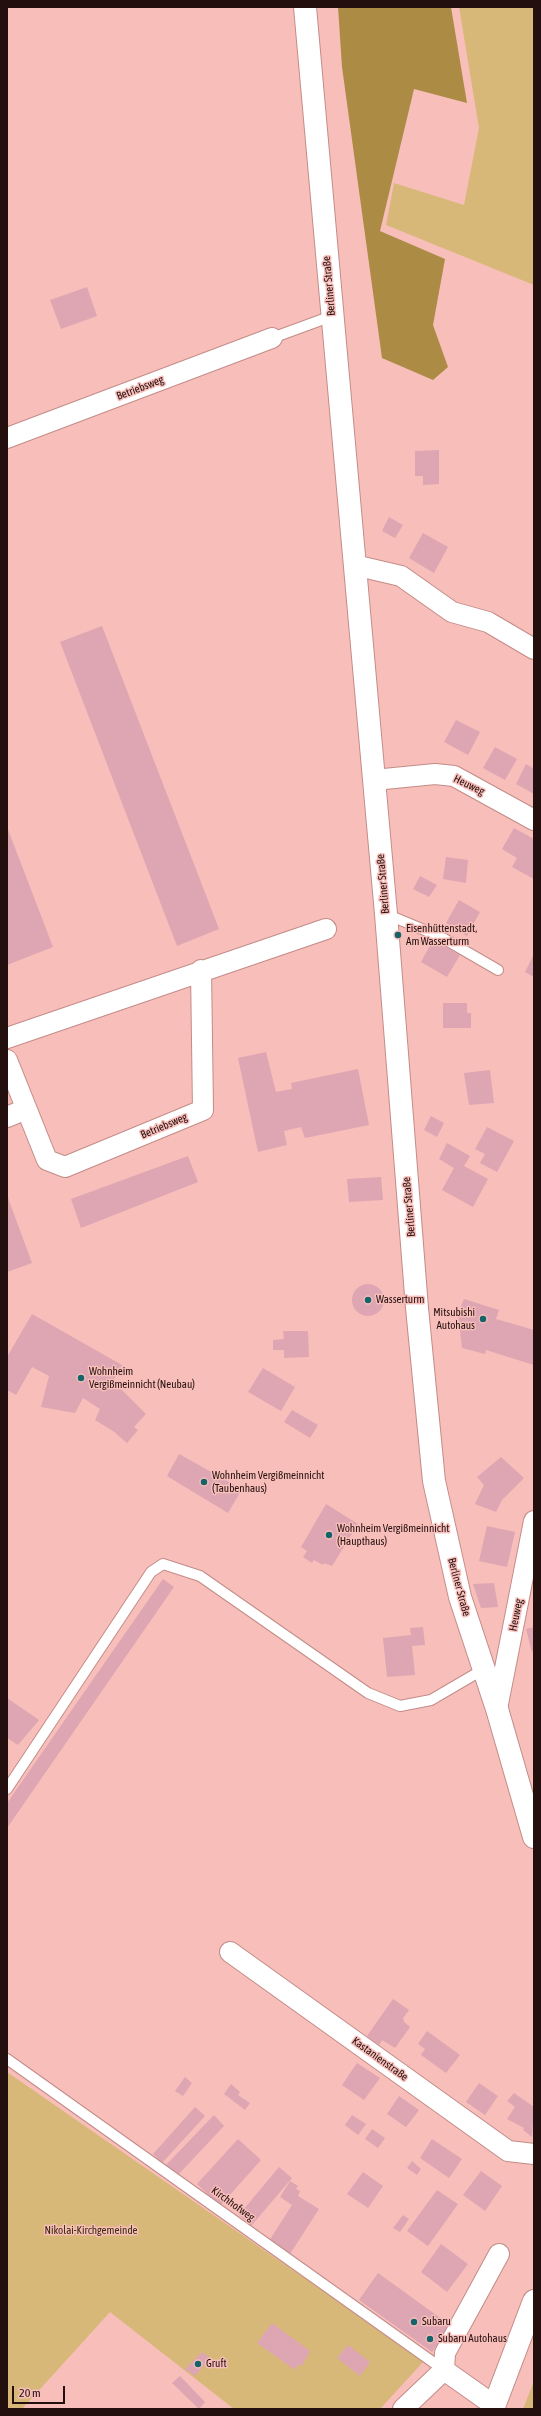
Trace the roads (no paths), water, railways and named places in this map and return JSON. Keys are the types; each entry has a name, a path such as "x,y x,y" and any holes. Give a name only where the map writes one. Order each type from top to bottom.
{"main road":[{"name":"Berliner Straße","path":"305,7 386,914 417,1308 434,1481 460,1597 497,1709 534,1837"},
{"path":"494,2408 534,2302"}],"street":[{"name":"Betriebsweg","path":"7,438 272,338"},
{"path":"354,565 401,576 452,612 488,622 534,649"},
{"name":"Heuweg","path":"374,780 435,774 454,776 534,820"},
{"path":"7,1038 201,970 326,929"},
{"name":"Betriebsweg","path":"7,1060 46,1160 65,1167 203,1110 201,970"},
{"path":"7,1117 26,1109"},
{"name":"Heuweg","path":"497,1709 534,1522"},
{"name":"Kastanienstraße","path":"230,1952 508,2151 534,2154"},
{"path":"403,2409 444,2370 445,2353 499,2254"},
{"path":"444,2370 494,2408"}],"lane":[{"path":"272,338 332,316"},
{"path":"386,914 441,937 498,970"},
{"path":"7,1789 151,1572 163,1564 200,1576 368,1693 400,1706 431,1700 484,1669"},
{"name":"Kirchhofweg","path":"7,2059 444,2370"}],"place":[{"name":"Eisenhüttenstadt, Am Wasserturm","path":"398,935"},
{"name":"Wasserturm","path":"368,1300"},
{"name":"Mitsubishi Autohaus","path":"483,1319"},
{"name":"Wohnheim Vergißmeinnicht (Neubau)","path":"81,1378"},
{"name":"Wohnheim Vergißmeinnicht (Taubenhaus)","path":"204,1482"},
{"name":"Wohnheim Vergißmeinnicht (Haupthaus)","path":"329,1535"},
{"name":"Subaru","path":"414,2322"},
{"name":"Subaru Autohaus","path":"430,2339"},
{"name":"Gruft","path":"198,2364"}],"park label":[{"name":"Nikolai-Kirchgemeinde","path":"91,2231"}]}
